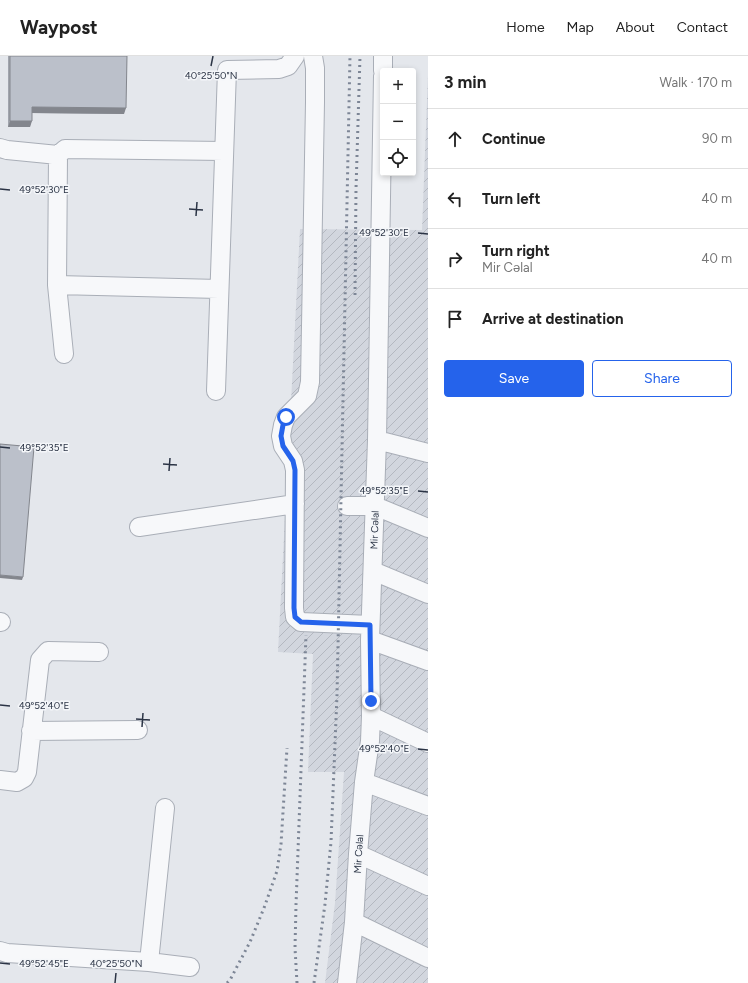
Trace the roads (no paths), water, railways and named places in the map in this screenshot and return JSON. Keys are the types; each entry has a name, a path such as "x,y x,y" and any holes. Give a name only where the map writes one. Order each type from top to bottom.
{"street":[{"path":"216,391 224,151 225,63 279,69 288,66 295,56"},
{"path":"313,56 315,68 315,102 310,382 307,396 286,417 281,436 283,446 293,461 295,470 295,617 301,622 370,632 428,661"},
{"path":"383,68 384,56"},
{"name":"Mir Cəlal","path":"347,983 354,922 364,782 370,741 370,632 377,440 383,104"},
{"path":"0,148 58,155"},
{"path":"64,354 57,285 58,155 64,149 224,151"},
{"path":"57,285 219,289"},
{"path":"377,440 428,453"},
{"path":"139,527 295,504"},
{"path":"347,506 375,506 428,528"},
{"path":"373,571 428,594"},
{"path":"0,780 18,782 24,778 27,772 40,660 48,651 100,652"},
{"path":"371,716 428,743"},
{"path":"31,731 138,730"},
{"path":"364,782 428,806"},
{"path":"149,962 164,808"},
{"path":"358,854 428,886"},
{"path":"354,922 428,958"},
{"path":"0,951 15,954 149,962 190,967"}],"railway":[{"path":"314,983 325,904 331,842 337,695 350,56"},
{"path":"355,295 356,189 360,56"},
{"path":"297,983 295,948 296,905 306,635"},
{"path":"227,983 250,942 277,871 281,844 287,748"}]}
